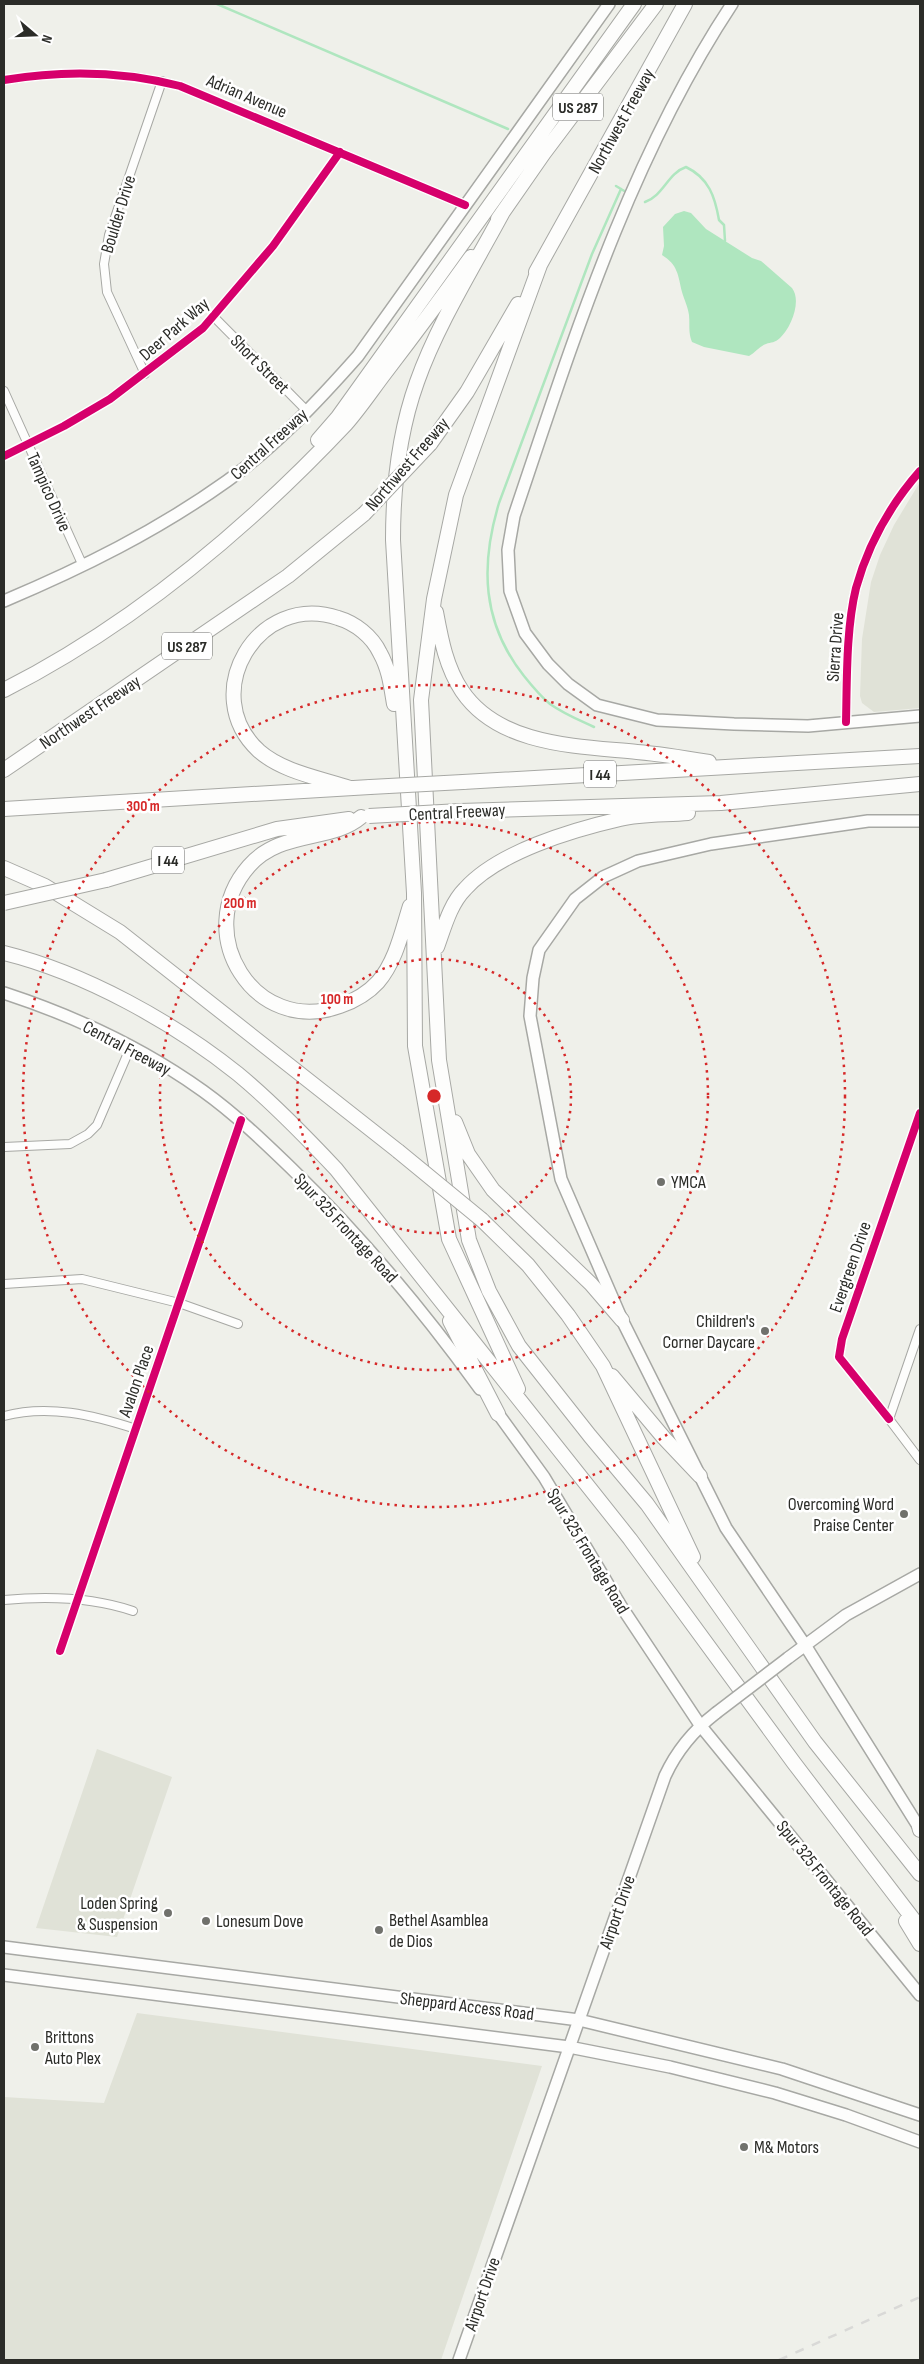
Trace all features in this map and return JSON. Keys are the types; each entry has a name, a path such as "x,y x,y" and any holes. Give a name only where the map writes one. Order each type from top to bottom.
{"highway":[{"path":"258,510 338,417 634,4"},
{"name":"Northwest Freeway","path":"4,690 74,652 147,603 212,552 347,423 433,310 544,152 656,4"},
{"name":"Northwest Freeway","path":"4,770 288,576 364,514 430,444 466,392 540,265 685,4"},
{"path":"630,106 694,4"},
{"path":"503,212 429,351 417,383 402,435 393,506 393,540 414,893 415,1046 449,1239 529,1412"},
{"path":"540,265 456,495 434,598 421,700 440,1060 469,1240 489,1291 519,1346 590,1436 648,1504 815,1742 920,1874"},
{"path":"434,598 446,656 457,683 472,703 489,718 502,726 528,736 556,742 737,766"},
{"path":"350,788 287,768 271,760 259,751 242,729 234,703 236,673 243,655 262,631 276,622 289,617 313,613 337,617 360,629 380,651 389,672 398,732 404,743"},
{"name":"Central Freeway","path":"4,809 920,756"},
{"name":"Central Freeway","path":"4,903 106,880 277,829 365,817 460,811 721,803 920,784"},
{"path":"435,955 448,917 464,890 486,870 506,859 559,837 620,819 695,812 721,803"},
{"path":"365,817 352,826 286,842 262,854 249,865 233,890 227,905 225,919 228,950 240,974 251,987 265,998 291,1010 311,1012 329,1010 347,1004 363,995 378,982 389,966 414,893"},
{"path":"4,868 45,886 120,932 398,1151 482,1220 528,1265 568,1315 603,1366 627,1392 664,1438 700,1476"},
{"path":"4,953 58,971 144,1012 192,1040 238,1074 289,1120 336,1169 435,1291 630,1539 877,1873 920,1928"},
{"path":"444,1094 468,1154 493,1190 591,1284 622,1320"},
{"path":"435,1291 498,1414"},
{"path":"603,1366 709,1592"},
{"path":"877,1873 920,1944"}],"main road":[{"name":"Central Freeway","path":"4,602 83,566 178,514 228,480 279,437 358,356 609,4"},
{"path":"732,4 667,118 617,223 514,516 508,550 510,591 525,633 555,671 568,684 597,705 657,720 808,726 920,716"},
{"path":"920,821 858,822 711,844 638,861 603,877 575,899 554,926 539,950 533,978 530,1016 561,1179 622,1320 726,1528 805,1645 920,1828"},
{"name":"Central Freeway","path":"4,993 67,1016 131,1046 202,1090 242,1120"},
{"name":"Spur 325 Frontage Road","path":"242,1120 341,1217 440,1334 544,1477 621,1606 700,1725 920,1994"},
{"name":"Airport Drive","path":"458,2360 673,1758 700,1725 805,1645 846,1615 920,1574"},
{"name":"Sheppard Access Road","path":"4,1947 579,2020 782,2069 920,2115"},
{"name":"Sheppard Access Road","path":"4,1975 569,2047 670,2067 775,2093 846,2115 920,2142"}],"street":[{"name":"Adrian Avenue","path":"4,80 59,73 99,72 131,75 162,81 200,92 466,205"},
{"name":"Boulder Drive","path":"145,374 107,292 104,264 108,235 162,81"},
{"name":"Deer Park Way","path":"4,456 90,412 145,374 214,317 273,246 340,152"},
{"name":"Short Street","path":"214,317 306,410"},
{"name":"Tampico Drive","path":"4,391 83,566"},
{"name":"Sierra Drive","path":"846,722 850,631 856,590 874,540 894,506 920,471"},
{"path":"4,1147 70,1144 88,1134 96,1124 131,1046"},
{"name":"Evergreen Drive","path":"920,1112 842,1338 839,1357 920,1460"},
{"name":"Avalon Place","path":"60,1651 242,1120"},
{"path":"4,1284 82,1279 179,1303 238,1324"},
{"path":"889,1419 920,1329"},
{"path":"4,1416 61,1411 97,1416 136,1429"},
{"path":"4,1600 77,1599 112,1604 133,1611"}],"shaded area":[{"path":"684,211 691,213 706,229 752,258 761,261 792,288 796,300 794,314 788,328 778,340 764,345 749,356 704,347 692,342 688,312 678,275 671,263 662,255 664,246 663,227 675,214"},
{"path":"920,482 920,708 874,712 862,703 860,696 862,639 871,582 880,555 894,525"},
{"path":"97,1749 172,1777 117,1937 36,1928"},
{"path":"137,2013 542,2066 441,2360 4,2360 4,2097 104,2103"}],"waterway":[{"path":"217,4 508,129"},
{"path":"645,202 656,195 675,174 686,167 694,171 710,189 719,220 724,225 725,241"},
{"path":"616,186 626,192"},
{"path":"594,727 566,714 546,701 527,680 510,656 493,615 487,571 493,526 499,503 592,254 621,189"}],"railway":[{"path":"779,2360 920,2297"}],"cycle path":[{"path":"4,80 48,75 92,74 136,77 180,86 465,205"},
{"path":"4,456 64,426 110,399 203,328 273,246 340,152"},
{"path":"846,722 850,620 856,588 867,556 890,511 920,471"},
{"path":"889,1419 839,1357 842,1339 920,1113"},
{"path":"60,1651 241,1120"}],"place":[{"name":"YMCA","path":"661,1182"},
{"name":"Children's Corner Daycare","path":"765,1331"},
{"name":"Overcoming Word Praise Center","path":"904,1514"},
{"name":"Loden Spring & Suspension","path":"168,1913"},
{"name":"Lonesum Dove","path":"206,1921"},
{"name":"Bethel Asamblea de Dios","path":"379,1930"},
{"name":"Brittons Auto Plex","path":"35,2047"},
{"name":"M& Motors","path":"744,2147"}]}
